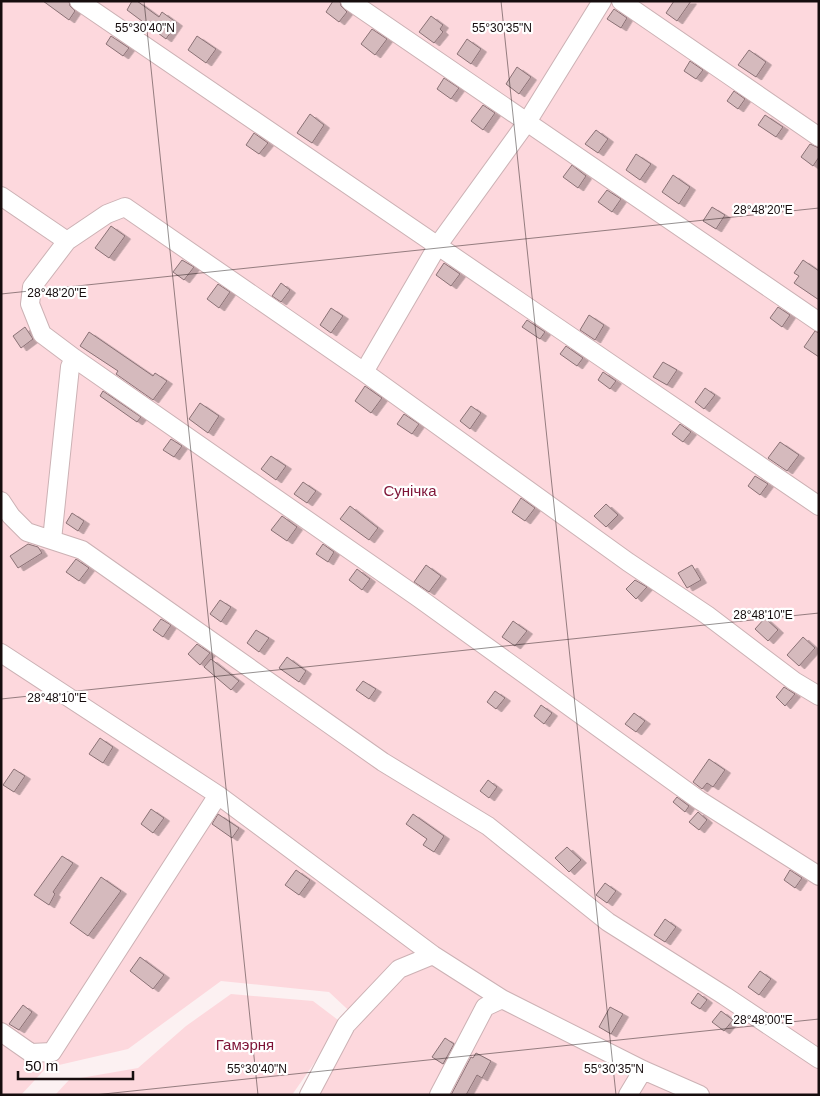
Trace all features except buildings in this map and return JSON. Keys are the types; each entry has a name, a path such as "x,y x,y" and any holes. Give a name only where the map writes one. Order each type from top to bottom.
{"street":[{"path":"80,1 819,506"},
{"path":"350,1 819,322"},
{"path":"364,372 438,245 527,122 602,1"},
{"path":"621,1 819,137"},
{"path":"1,196 67,241"},
{"path":"819,696 794,681 708,615 628,562 364,372 125,207 107,214 67,241 32,287 30,304 42,334 74,358 419,598 699,800 819,876"},
{"path":"52,540 70,367 74,358"},
{"path":"1,501 11,516 27,532 82,550 383,762 488,826 608,922 725,996 819,1059"},
{"path":"1,653 218,795 433,955 502,999 643,1070 700,1095"},
{"path":"1,1032 32,1054 52,1052 218,795"},
{"path":"308,1095 346,1025 399,969 433,955"},
{"path":"439,1095 485,1007 502,999"},
{"path":"628,1095 643,1070"}],"green space":[{"name":"Сунічка","path":"1,1 819,1 819,1095 307,1095 360,1021 329,992 221,981 128,1049 46,1068 21,1095 1,1095"},
{"name":"Гамэрня","path":"231,994 313,1001 342,1023 292,1095 55,1095 69,1080 138,1068 186,1026"}]}
